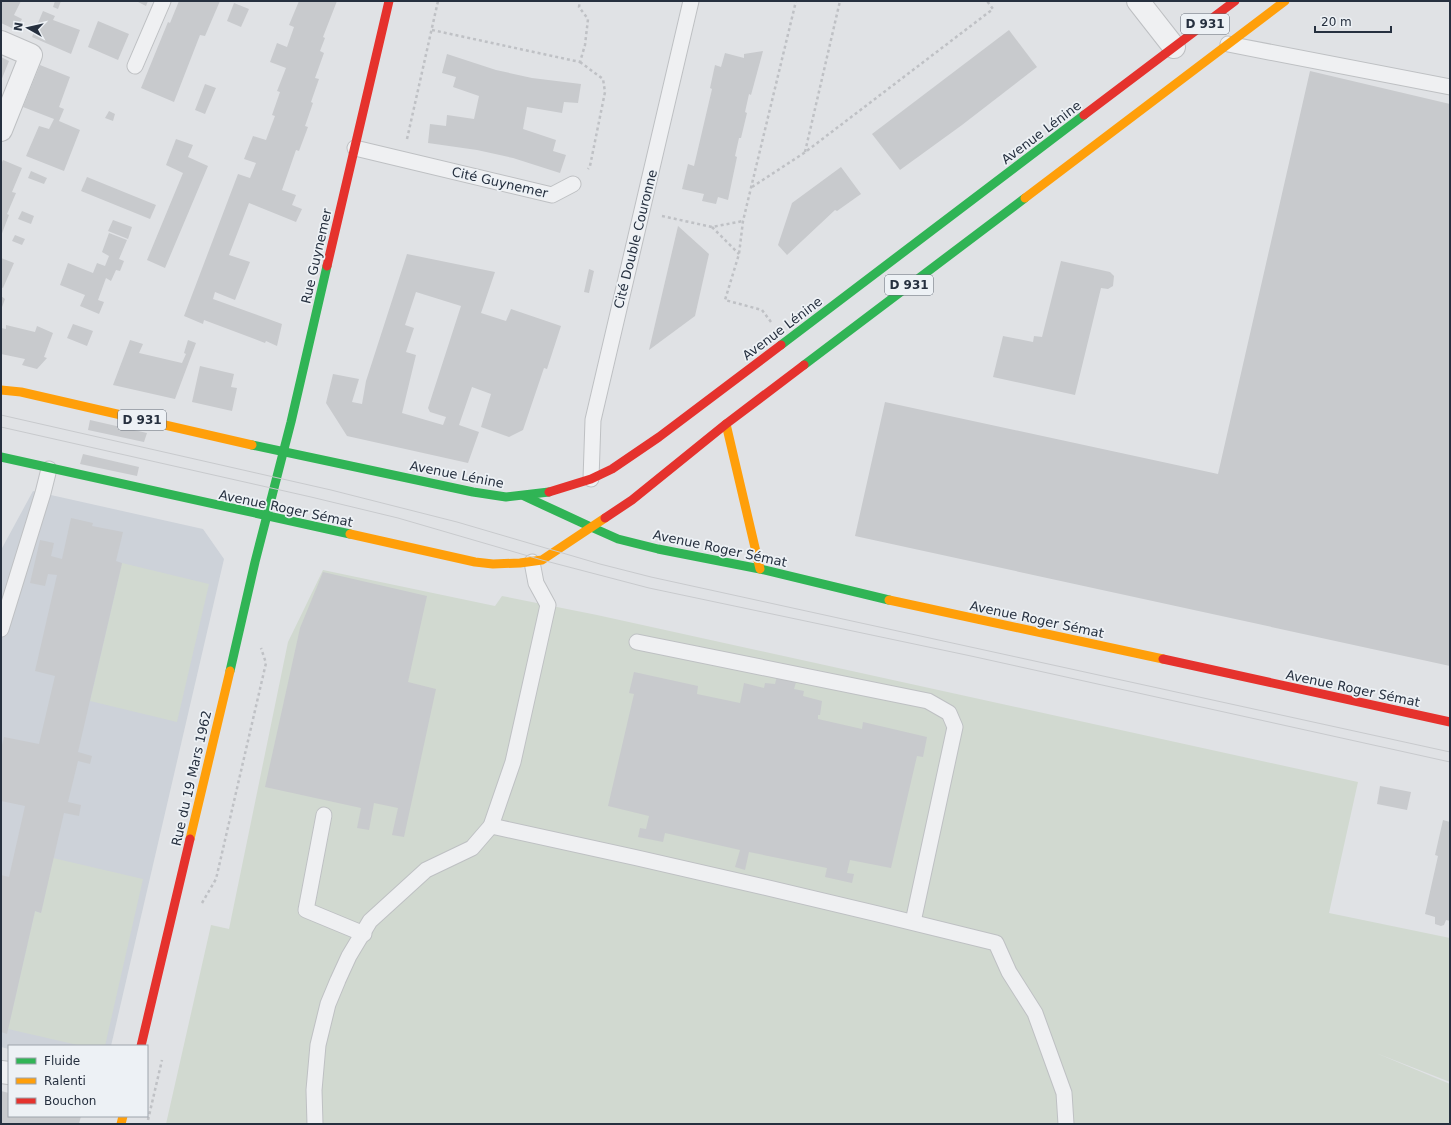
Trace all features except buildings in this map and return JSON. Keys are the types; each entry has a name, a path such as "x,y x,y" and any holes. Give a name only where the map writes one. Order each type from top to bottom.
{"main road":[{"name":"Rue Guynemer","path":"266,516 284,451 389,1"},
{"name":"Avenue Lénine","path":"284,451 473,492 506,497 546,493 591,479 612,469 659,437 1236,1"},
{"name":"D 931","path":"592,527 638,496 726,424 1285,1"},
{"name":"D 931","path":"1,390 22,392 284,451"},
{"path":"726,424 760,569"},
{"name":"Avenue Roger Sémat","path":"1,457 475,562 493,564 542,560 592,527 618,539 668,551 760,569 886,599 1450,722"},
{"path":"524,496 592,527"},
{"name":"Rue du 19 Mars 1962","path":"140,1045 174,909 266,516"},
{"name":"Avenue Roger Sémat","path":"599,542 618,539"},
{"name":"Avenue Roger Sémat","path":"564,546 585,543"}],"street":[{"path":"1138,1 1174,47"},
{"path":"1,42 31,55 1,130"}],"lane":[{"path":"136,66 163,1"},
{"name":"Cité Double Couronne","path":"591,479 593,420 691,1"},
{"path":"1228,44 1450,86"},
{"name":"Cité Guynemer","path":"355,148 552,195 573,184"},
{"path":"1,629 43,493 49,468"},
{"path":"315,1124 314,1090 318,1045 328,1004 349,956 364,934 370,922 426,870 472,848 491,826 513,762 548,605 536,583 532,562"},
{"path":"637,642 928,701 949,713 955,727 913,922"},
{"path":"324,815 306,910 364,934"},
{"path":"491,826 633,856 996,943 1009,972 1035,1013 1064,1093 1066,1124"}],"path":[{"path":"403,160 438,1"},
{"path":"580,1 579,7 588,19 585,45 580,62"},
{"path":"786,341 762,310 725,300 739,254 743,221 796,1"},
{"path":"804,153 840,1"},
{"path":"751,187 804,153 993,9 987,1"},
{"path":"432,30 580,62 603,79 604,92 590,166 573,184"},
{"path":"642,212 712,227 743,221"},
{"path":"712,227 739,254"},
{"path":"199,908 216,879 266,663 259,641"},
{"path":"147,1124 163,1054"}],"shaded area":[{"path":"33,491 203,529 224,559 111,1045 8,1045 8,1049 1,1047 1,550"},
{"path":"122,563 209,584 177,722 90,701"},
{"path":"323,570 495,606 502,596 597,615 1358,782 1329,913 1450,938 1450,1082 1376,1053 1450,1084 1450,1124 166,1124 211,925 229,929 288,642"},
{"path":"53,858 143,879 105,1045 78,1045 8,1029 35,911 41,913"}],"tram line":[{"path":"1,415 331,490 457,522 600,564 651,577 1450,752"},
{"path":"1,427 398,518 542,560 649,588 971,656 1450,762"}],"traffic: fast":[{"path":"781,345 1084,115"},
{"path":"804,365 1025,198"},
{"path":"230,671 255,562 291,422 327,266"},
{"path":"252,445 473,492 506,497 549,492"},
{"path":"1,457 350,534"},
{"path":"524,496 591,527"},
{"path":"591,527 618,539 658,549 760,569 889,600"}],"traffic: slow":[{"path":"1025,198 1285,1"},
{"path":"1,390 21,392 252,445"},
{"path":"726,424 760,569"},
{"path":"350,534 475,562 493,564 520,563 542,560 605,518"},
{"path":"889,600 1163,659"},
{"path":"190,839 230,671"},
{"path":"121,1124 123,1117"}],"traffic: jam":[{"path":"327,266 389,1"},
{"path":"1084,115 1235,1"},
{"path":"549,492 591,479 612,469 659,437 781,345"},
{"path":"605,518 632,500 726,424 804,365"},
{"path":"1163,659 1450,722"},
{"path":"141,1045 190,839"}]}
